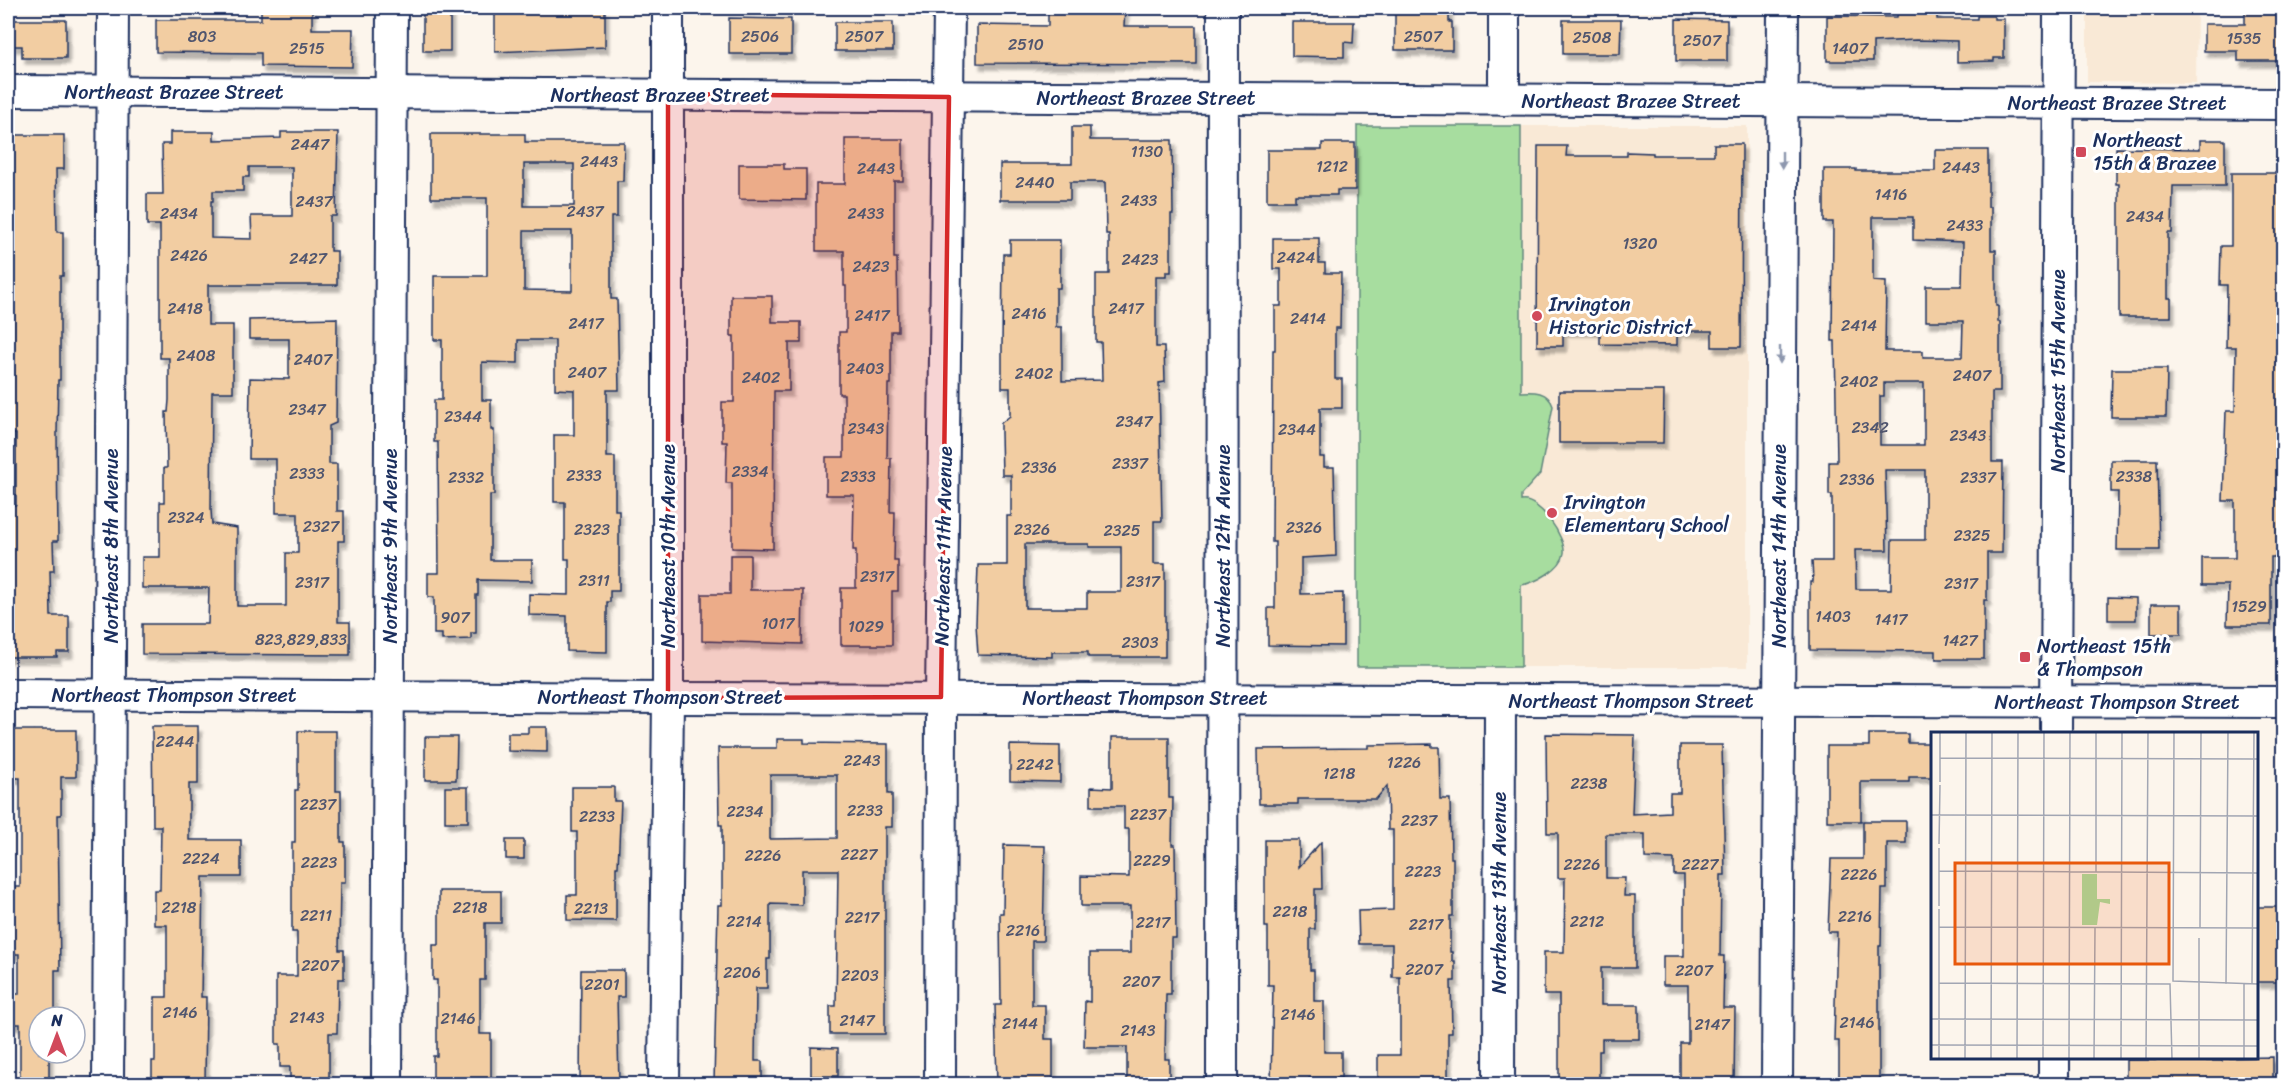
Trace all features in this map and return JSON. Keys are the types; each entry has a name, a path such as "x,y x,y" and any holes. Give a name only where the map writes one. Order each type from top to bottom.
{"street":[{"name":"Northeast 8th Avenue","path":"108,1084 113,8"},
{"name":"Northeast 9th Avenue","path":"387,1084 392,8"},
{"name":"Northeast 10th Avenue","path":"664,1084 668,698 668,8"},
{"name":"Northeast 11th Avenue","path":"940,1084 941,697 949,8"},
{"name":"Northeast 12th Avenue","path":"1222,1084 1223,8"},
{"path":"1504,8 1504,100"},
{"name":"Northeast 14th Avenue","path":"1777,1084 1783,8"},
{"name":"Northeast 15th Avenue","path":"2056,732 2059,8"},
{"name":"Northeast Brazee Street","path":"8,91 2283,104"},
{"name":"Northeast Thompson Street","path":"8,694 2283,702"},
{"name":"Northeast 13th Avenue","path":"1499,1084 1500,701"},
{"path":"2054,1059 2054,1084"}],"highlighted area":[{"path":"668,94 949,97 941,697 668,698"}],"shaded area":[{"path":"2087,8 2197,8 2196,83 2087,82"},
{"name":"Irvington Elementary School","path":"1357,126 1747,126 1747,667 1357,667"}],"green space":[{"path":"1357,126 1521,126 1521,392 1536,392 1544,395 1548,397 1553,406 1540,474 1521,495 1521,501 1528,501 1536,505 1550,520 1561,538 1564,553 1553,570 1521,585 1521,667 1357,667"}],"building":[{"path":"261,8 312,8 312,29 353,29 352,67 261,66 261,53 156,52 156,20 261,20"},
{"path":"423,8 450,8 450,51 423,51"},
{"path":"495,8 605,9 605,47 495,52"},
{"path":"1048,8 1125,8 1124,26 1196,26 1196,64 977,63 977,25 1048,26"},
{"path":"1395,8 1449,8 1449,22 1452,22 1452,50 1395,50"},
{"path":"1898,8 1937,8 1937,19 1977,19 1977,16 1994,16 1994,19 2004,19 2004,58 1994,58 1994,61 1957,62 1957,41 1916,40 1873,42 1873,61 1827,61 1827,16 1897,17"},
{"path":"2245,8 2279,8 2280,24 2283,24 2283,61 2238,61 2238,51 2204,51 2204,24 2245,24"},
{"path":"729,18 791,19 791,54 729,54"},
{"path":"1676,19 1727,20 1727,61 1676,61"},
{"path":"12,20 66,20 66,58 22,58 22,46 12,46"},
{"path":"1563,20 1621,20 1620,54 1563,54"},
{"path":"835,22 893,22 893,51 835,51"},
{"path":"1292,22 1354,22 1353,43 1344,42 1344,57 1292,56"},
{"path":"1072,127 1090,127 1090,140 1172,140 1171,272 1166,272 1166,276 1156,276 1156,347 1164,347 1165,382 1159,383 1162,521 1154,521 1154,564 1165,564 1165,657 1088,657 1088,652 1052,652 1052,657 978,655 976,624 978,565 1007,565 1007,516 1011,516 1011,475 1002,475 1001,423 1010,416 1010,388 1002,388 1003,254 1010,254 1010,240 1060,240 1060,288 1056,288 1056,327 1062,327 1062,381 1102,380 1101,342 1096,342 1096,274 1109,274 1105,182 1070,182 1070,200 1000,200 1000,164 1072,164","holes":["1025,544 1089,544 1089,547 1121,547 1121,592 1087,592 1087,608 1025,608"]},
{"path":"170,132 214,132 214,140 281,138 281,132 338,132 336,216 330,216 330,251 337,251 337,285 208,285 208,325 233,325 233,392 212,392 211,510 212,524 237,528 237,606 286,606 286,553 298,553 298,513 276,513 276,459 249,459 250,378 289,379 289,339 249,339 249,320 337,318 336,423 329,426 329,464 337,464 337,511 344,511 344,541 338,541 338,622 350,622 350,655 142,654 142,624 208,624 209,588 142,588 142,557 160,557 160,502 164,502 164,468 167,468 166,412 168,412 169,400 169,358 160,358 160,225 147,225 147,194 163,194 162,144 170,144","holes":["249,167 292,167 292,216 251,216 252,239 211,238 213,191 243,191 243,177 249,177"]},
{"path":"431,134 525,134 525,142 624,142 623,181 617,181 617,217 611,217 611,299 617,299 619,390 607,390 607,457 615,457 615,510 619,510 619,591 610,591 610,602 607,602 607,652 567,651 567,616 529,615 529,594 569,595 569,559 565,559 565,502 554,502 554,435 574,435 574,390 555,389 555,340 518,340 518,363 482,362 482,400 491,400 491,430 494,430 494,495 490,495 490,560 532,560 532,581 478,580 476,633 471,633 471,639 442,640 442,634 434,634 434,597 428,597 428,573 439,573 438,442 434,442 434,400 442,400 442,340 434,340 434,276 487,276 487,198 431,198","holes":["524,164 574,164 574,206 524,206","524,231 572,231 572,291 524,290"]},
{"path":"8,135 64,135 64,169 56,169 57,232 63,232 57,434 58,541 53,541 54,571 50,571 51,616 69,616 69,652 57,652 57,657 8,657 8,616 12,616 8,505 16,505 16,434 8,434 8,346 13,346 11,219 8,219"},
{"path":"845,139 903,139 903,181 894,181 894,258 897,258 898,331 891,331 891,384 888,384 887,458 891,458 890,512 895,512 894,561 898,561 898,591 892,591 892,645 841,645 841,588 856,588 856,550 853,550 854,495 826,495 826,457 844,457 844,394 839,394 839,332 846,332 846,286 844,286 844,251 816,251 816,184 845,184"},
{"path":"2200,140 2225,140 2225,186 2173,186 2172,233 2168,233 2168,298 2171,298 2171,317 2119,317 2119,184 2116,184 2116,148 2200,149"},
{"path":"1322,143 1355,143 1355,190 1337,190 1337,195 1295,195 1295,201 1267,201 1267,150 1322,150"},
{"path":"1714,144 1742,144 1741,347 1712,347 1712,331 1677,331 1677,345 1600,344 1600,330 1563,330 1563,346 1537,346 1538,146 1567,146 1566,156 1627,156 1627,152 1653,153 1653,155 1714,155"},
{"path":"1935,150 1988,150 1991,250 1996,250 1996,306 1998,306 1998,322 2000,322 2000,392 1992,392 1992,462 2003,462 2002,553 1987,553 1984,659 1936,659 1936,651 1810,650 1812,561 1832,561 1832,495 1829,495 1829,462 1837,462 1835,341 1832,341 1833,222 1824,222 1824,169 1935,171","holes":["1873,217 1913,217 1913,240 1963,242 1962,286 1926,286 1926,321 1963,321 1962,357 1923,357 1923,351 1885,351 1886,282 1873,281","1884,383 1924,383 1924,445 1880,445 1880,396 1884,396","1885,470 1925,470 1925,540 1892,540 1891,589 1856,589 1855,550 1887,550"]},
{"path":"739,164 784,164 784,169 806,169 806,200 739,199"},
{"path":"2231,173 2283,173 2283,557 2271,557 2271,625 2227,625 2228,585 2202,585 2202,558 2235,558 2235,501 2223,501 2226,411 2235,411 2236,347 2226,347 2227,285 2220,285 2221,246 2231,246"},
{"path":"1273,238 1319,238 1319,263 1325,263 1325,273 1341,273 1340,328 1335,328 1335,379 1342,379 1342,408 1320,408 1320,457 1324,457 1324,467 1334,467 1336,556 1301,558 1301,594 1343,593 1343,646 1268,645 1268,608 1275,608 1275,542 1272,542 1273,350 1275,350 1275,306 1281,306 1281,269 1273,269"},
{"path":"731,296 772,296 772,322 801,322 801,343 789,343 789,391 774,391 773,549 732,548 732,483 726,483 727,442 722,442 722,402 734,402 734,336 731,336"},
{"path":"2112,369 2167,369 2166,417 2111,417"},
{"path":"1559,391 1664,391 1663,443 1559,443"},
{"path":"2111,460 2157,460 2159,550 2117,550 2118,492 2111,492"},
{"path":"730,555 750,555 750,590 803,590 802,644 702,641 702,594 730,594"},
{"path":"2108,597 2136,598 2136,620 2108,620"},
{"path":"2151,604 2181,604 2181,634 2151,634"},
{"path":"152,726 198,726 198,784 189,784 189,840 241,840 241,877 203,877 201,997 206,997 205,1084 162,1084 162,1080 152,1080 152,1061 155,1061 155,997 167,997 167,925 154,925 154,890 160,890 161,826 153,826"},
{"path":"528,727 547,727 547,752 508,751 508,733 528,733"},
{"path":"8,730 76,730 76,777 61,777 61,815 58,815 60,970 55,970 55,1005 27,1005 27,1065 49,1065 49,1084 20,1084 20,1024 8,1024 8,994 19,994 19,954 9,954 8,887 20,887 20,778 8,778"},
{"path":"298,731 336,731 336,791 341,791 341,842 345,842 345,882 340,882 339,950 344,950 344,979 338,979 337,1033 329,1033 329,1083 290,1081 290,1067 280,1067 280,1044 276,1044 276,976 297,976 297,932 292,932 292,842 295,842 295,790 298,790"},
{"path":"1546,734 1635,735 1632,814 1670,812 1670,793 1680,793 1680,745 1722,745 1725,875 1721,875 1720,956 1724,956 1723,1008 1735,1008 1734,1084 1680,1084 1680,1043 1688,1043 1688,985 1663,985 1663,956 1684,956 1684,875 1674,875 1674,859 1645,858 1645,834 1606,834 1606,878 1625,878 1624,896 1635,896 1635,968 1601,968 1601,1005 1639,1005 1639,1039 1602,1039 1602,1051 1599,1051 1599,1084 1559,1084 1559,995 1544,995 1544,952 1564,952 1565,878 1558,878 1558,833 1547,833"},
{"path":"1869,734 1908,734 1908,743 1931,743 1931,777 1909,777 1909,782 1861,782 1861,821 1827,821 1827,746 1869,746"},
{"path":"425,737 457,737 456,780 425,780"},
{"path":"1112,737 1169,737 1169,798 1173,798 1172,845 1175,845 1176,938 1171,938 1171,994 1166,994 1165,1059 1169,1059 1169,1084 1127,1084 1127,1047 1084,1047 1085,1001 1090,1002 1090,953 1130,953 1130,906 1081,906 1081,876 1129,877 1129,829 1124,829 1124,806 1091,806 1091,787 1112,788"},
{"path":"777,739 804,739 804,743 888,744 888,794 892,794 892,827 885,827 885,1034 830,1034 830,1006 836,1006 838,870 802,870 802,905 770,904 770,959 767,959 767,988 756,988 755,1061 762,1061 762,1084 714,1084 718,905 722,905 722,825 719,825 718,748 777,748","holes":["770,775 837,775 837,838 770,839"]},
{"path":"1432,744 1432,747 1439,747 1440,799 1450,799 1451,858 1453,858 1453,916 1450,916 1450,952 1452,952 1452,961 1455,961 1455,981 1451,981 1452,1033 1448,1033 1448,1084 1378,1084 1378,1055 1400,1055 1400,977 1392,977 1392,944 1359,944 1358,911 1393,910 1393,830 1388,830 1387,786 1376,799 1298,799 1298,804 1259,804 1258,749 1368,748 1368,745"},
{"path":"1010,745 1060,746 1060,782 1010,781"},
{"path":"445,787 468,787 468,822 445,822"},
{"path":"572,787 614,787 614,801 621,801 618,867 616,867 616,921 567,920 567,895 577,895 577,832 572,832"},
{"path":"1863,821 1906,821 1906,843 1887,843 1887,889 1882,889 1881,946 1879,946 1879,1084 1839,1084 1839,1041 1834,1041 1837,932 1828,932 1831,859 1863,859"},
{"path":"506,840 524,840 524,859 506,859"},
{"path":"1265,840 1299,840 1299,867 1321,842 1322,889 1315,889 1315,929 1310,929 1310,970 1314,970 1314,1001 1324,1001 1324,1052 1341,1052 1341,1078 1309,1078 1309,1084 1271,1084 1273,985 1268,985"},
{"path":"1004,845 1045,846 1043,941 1032,941 1032,1005 1045,1005 1045,1039 1053,1039 1053,1084 997,1084 995,1005 1001,1005 1000,913 1003,913"},
{"path":"439,891 501,891 501,923 485,923 485,980 480,980 480,1034 491,1034 491,1084 433,1084 433,1056 437,1056 437,980 433,980 433,945 439,945"},
{"path":"2258,907 2278,907 2278,982 2258,982"},
{"path":"581,970 624,970 624,997 617,997 619,1084 580,1084"},
{"path":"811,1047 838,1048 838,1076 811,1076"},
{"path":"2273,1057 2273,1084 2126,1084 2126,1060 2222,1061 2222,1059"}],"place":[{"name":"Northeast 15th & Brazee","path":"2081,152"},
{"name":"Irvington Historic District","path":"1537,316"},
{"name":"Irvington Elementary School","path":"1552,513"},
{"name":"Northeast 15th & Thompson","path":"2025,657"}]}
